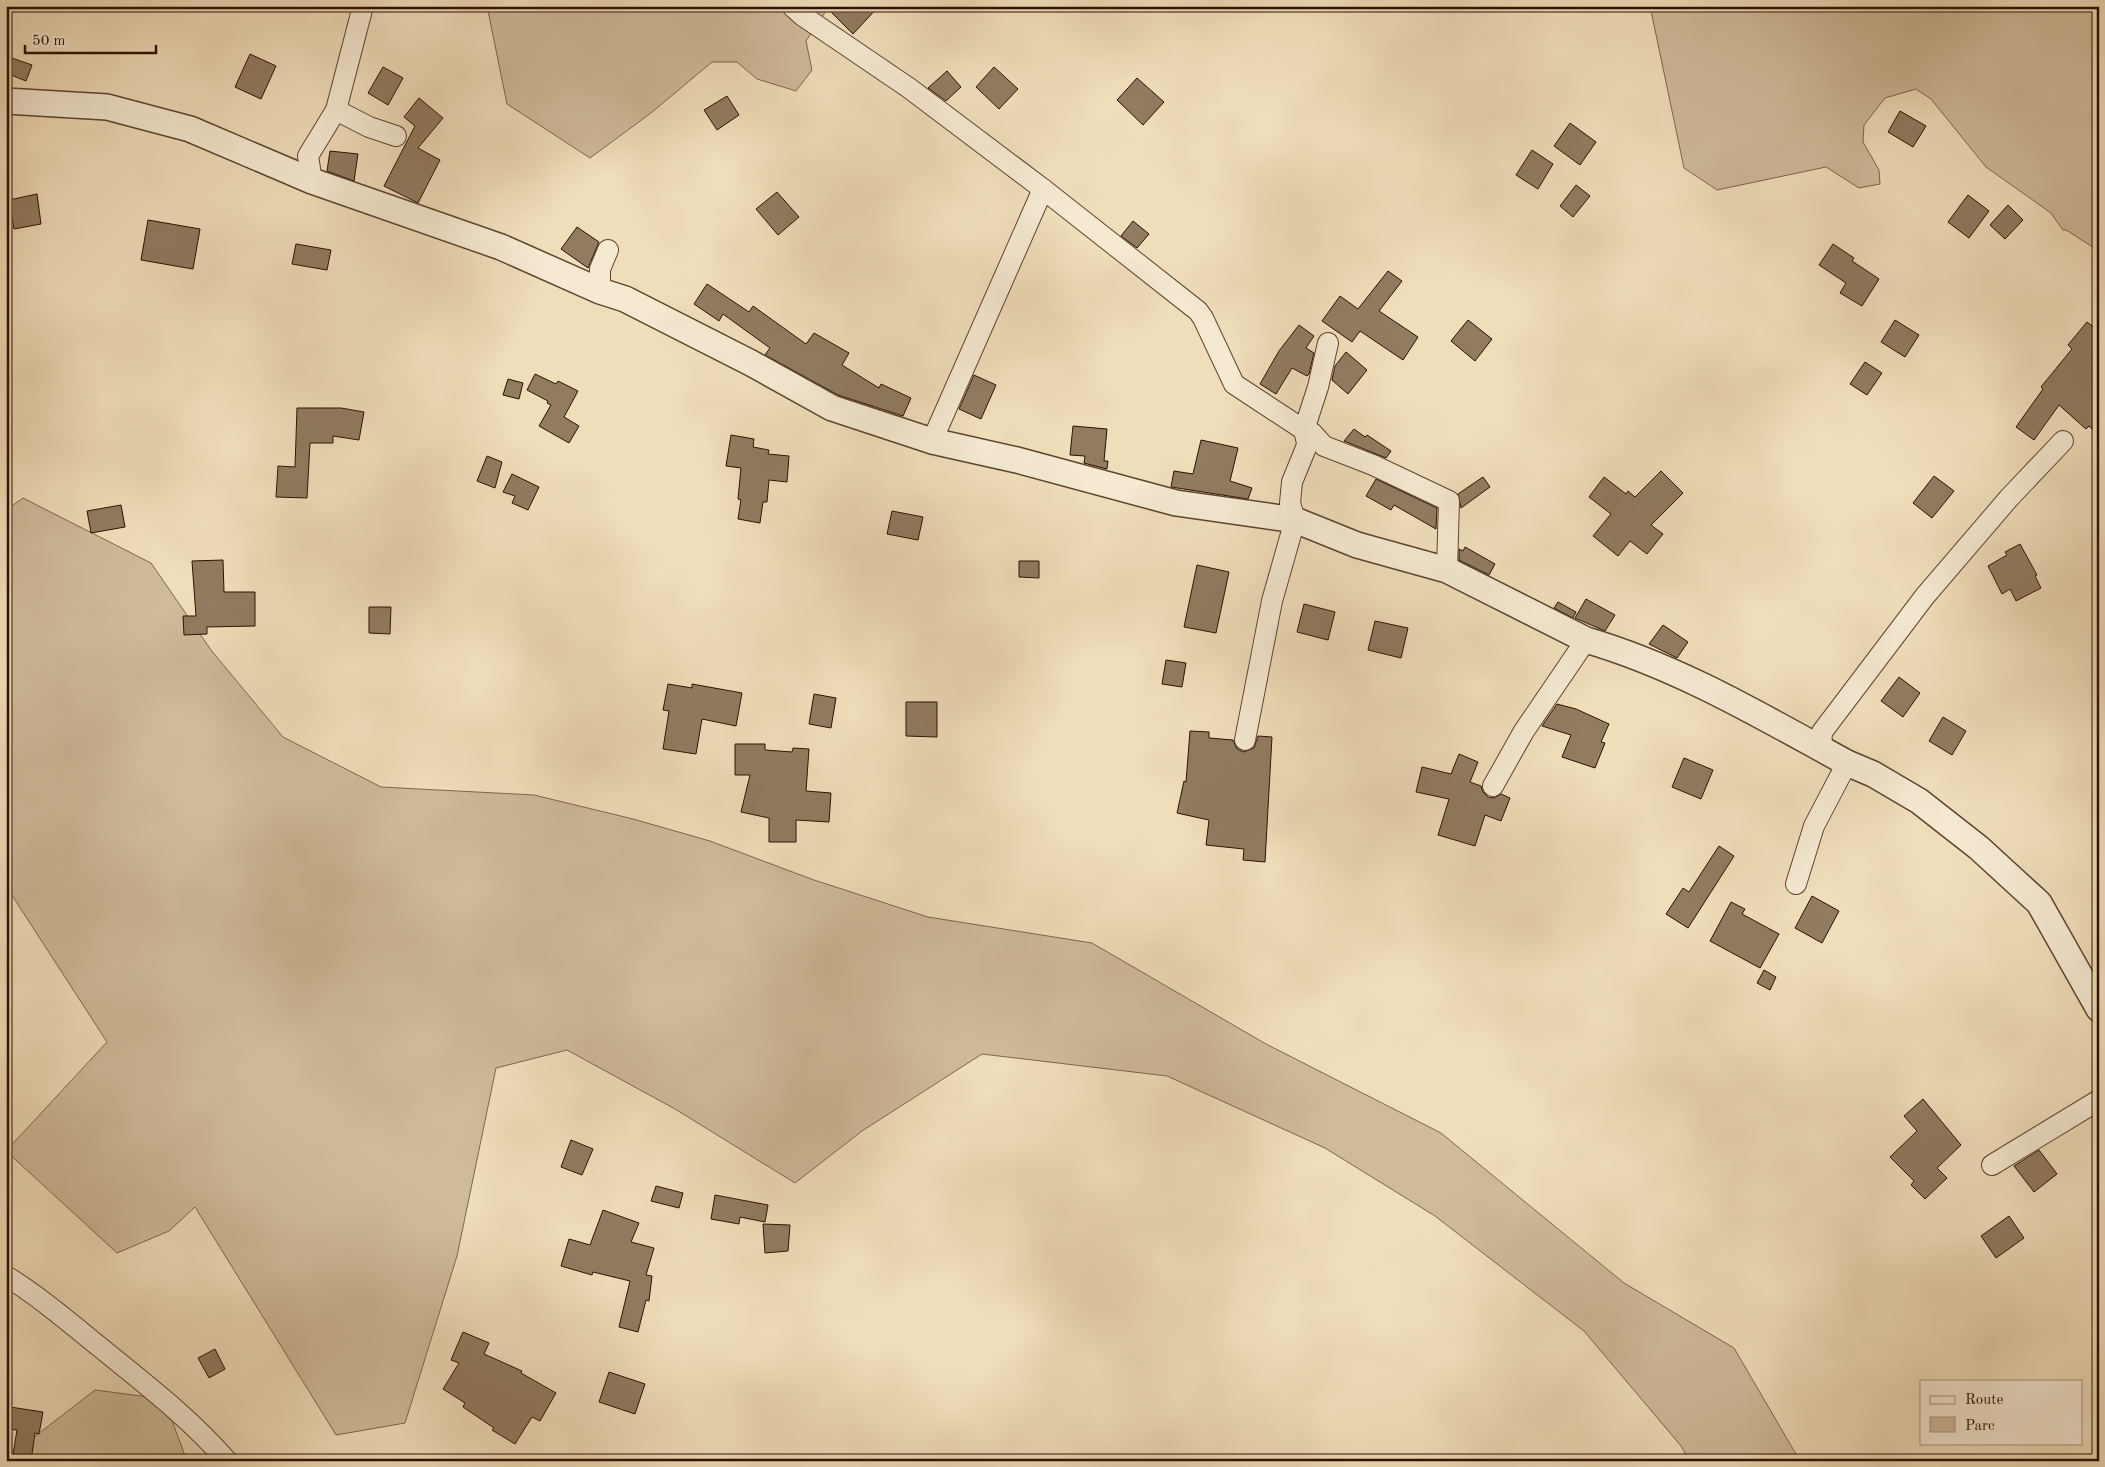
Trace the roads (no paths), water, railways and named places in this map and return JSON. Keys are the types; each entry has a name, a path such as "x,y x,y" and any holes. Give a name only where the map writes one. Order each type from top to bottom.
{"street":[{"path":"312,181 308,156 336,110 363,6"},
{"path":"792,6 803,16 909,88 1043,189 1198,311 1234,384 1308,431 1324,446 1373,465 1449,501 1447,570"},
{"path":"6,101 107,107 190,129 312,181 501,247 600,291 625,299 751,363 832,408 932,441 1017,460 1176,503 1295,520 1357,545 1447,570 1586,640 1690,679 1820,749 1873,774 1919,801 1980,848 2039,903 2099,1009"},
{"path":"336,110 369,127 396,136"},
{"path":"932,441 1043,189"},
{"path":"600,291 600,269 608,250"},
{"path":"1245,740 1272,601 1295,520 1290,503 1292,482 1308,431 1328,343"},
{"path":"1820,749 1822,732 1924,596 2009,498 2063,441"},
{"path":"1493,786 1524,731 1586,640"},
{"path":"1796,884 1814,826 1847,763"},
{"path":"1992,1165 2099,1100"},
{"path":"6,1276 32,1292 164,1399 204,1434 227,1461"}]}
